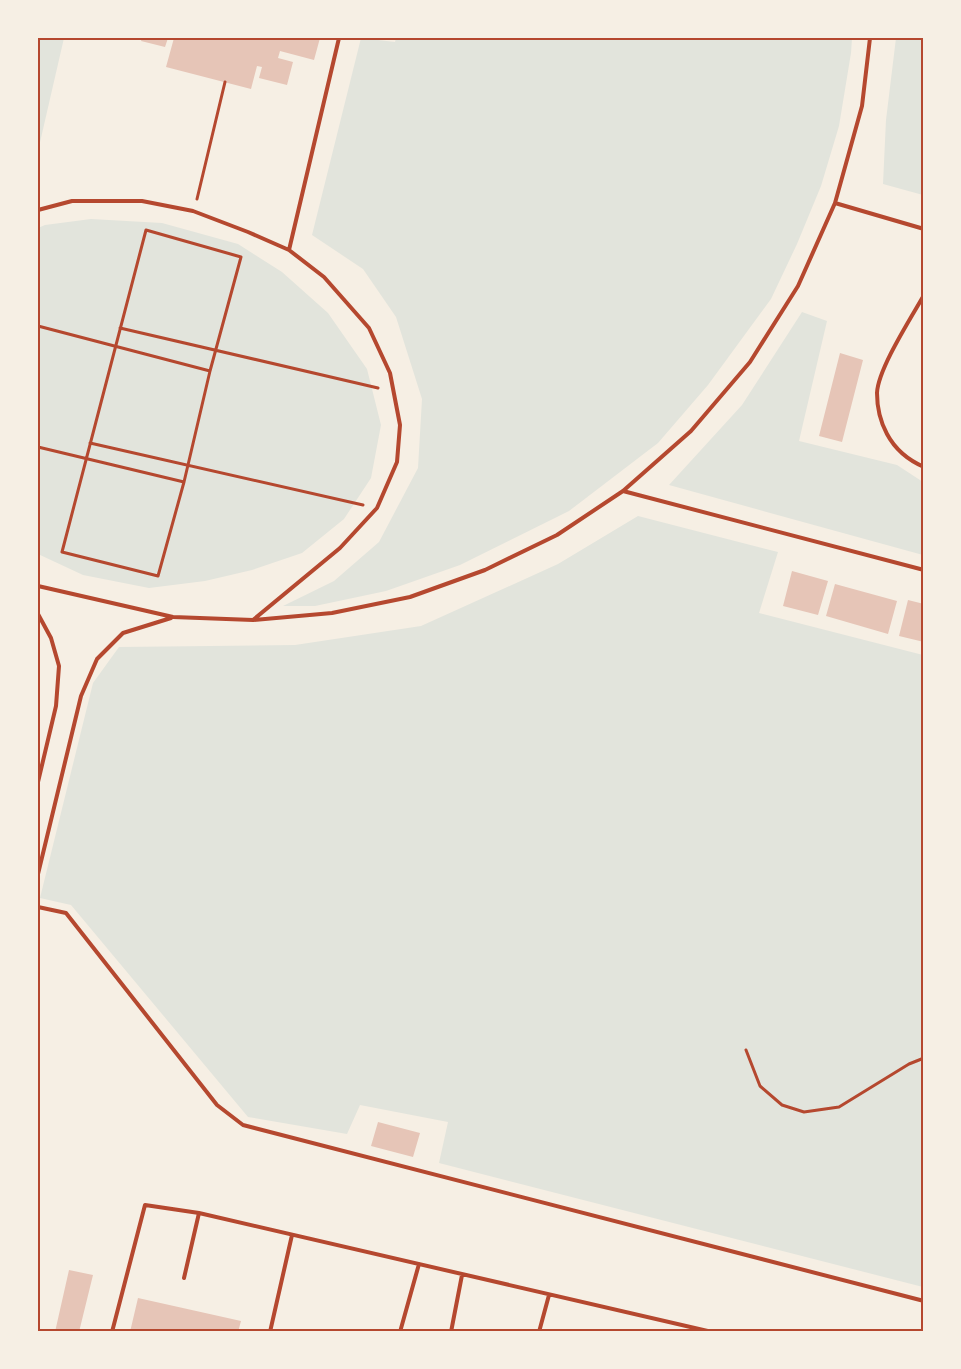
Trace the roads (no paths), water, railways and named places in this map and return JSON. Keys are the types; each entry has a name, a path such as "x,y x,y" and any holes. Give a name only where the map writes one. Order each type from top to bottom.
{"lane":[{"path":"289,250 338,38"},
{"path":"38,586 173,617 253,620 332,613 410,597 485,570 548,539 623,491 691,431 750,362 798,286 835,203 862,106 870,38"},
{"path":"38,210 72,201 142,201 194,212 289,250 324,277 369,328 390,373 394,391 400,426 397,462 377,508 340,548 253,620"},
{"path":"835,203 924,229"},
{"path":"924,295 884,368 877,392 880,421 893,445 913,462 924,467"},
{"path":"623,491 924,570"},
{"path":"38,614 51,638 59,666 56,706 38,782"},
{"path":"38,874 81,696 97,659 123,633 173,617"},
{"path":"38,906 66,913 216,1105 243,1125 924,1301"},
{"path":"112,1332 145,1205 199,1213 712,1332"},
{"path":"184,1278 199,1213"},
{"path":"270,1332 292,1235"},
{"path":"400,1332 419,1264"},
{"path":"451,1332 462,1275"},
{"path":"540,1332 549,1295"}]}
